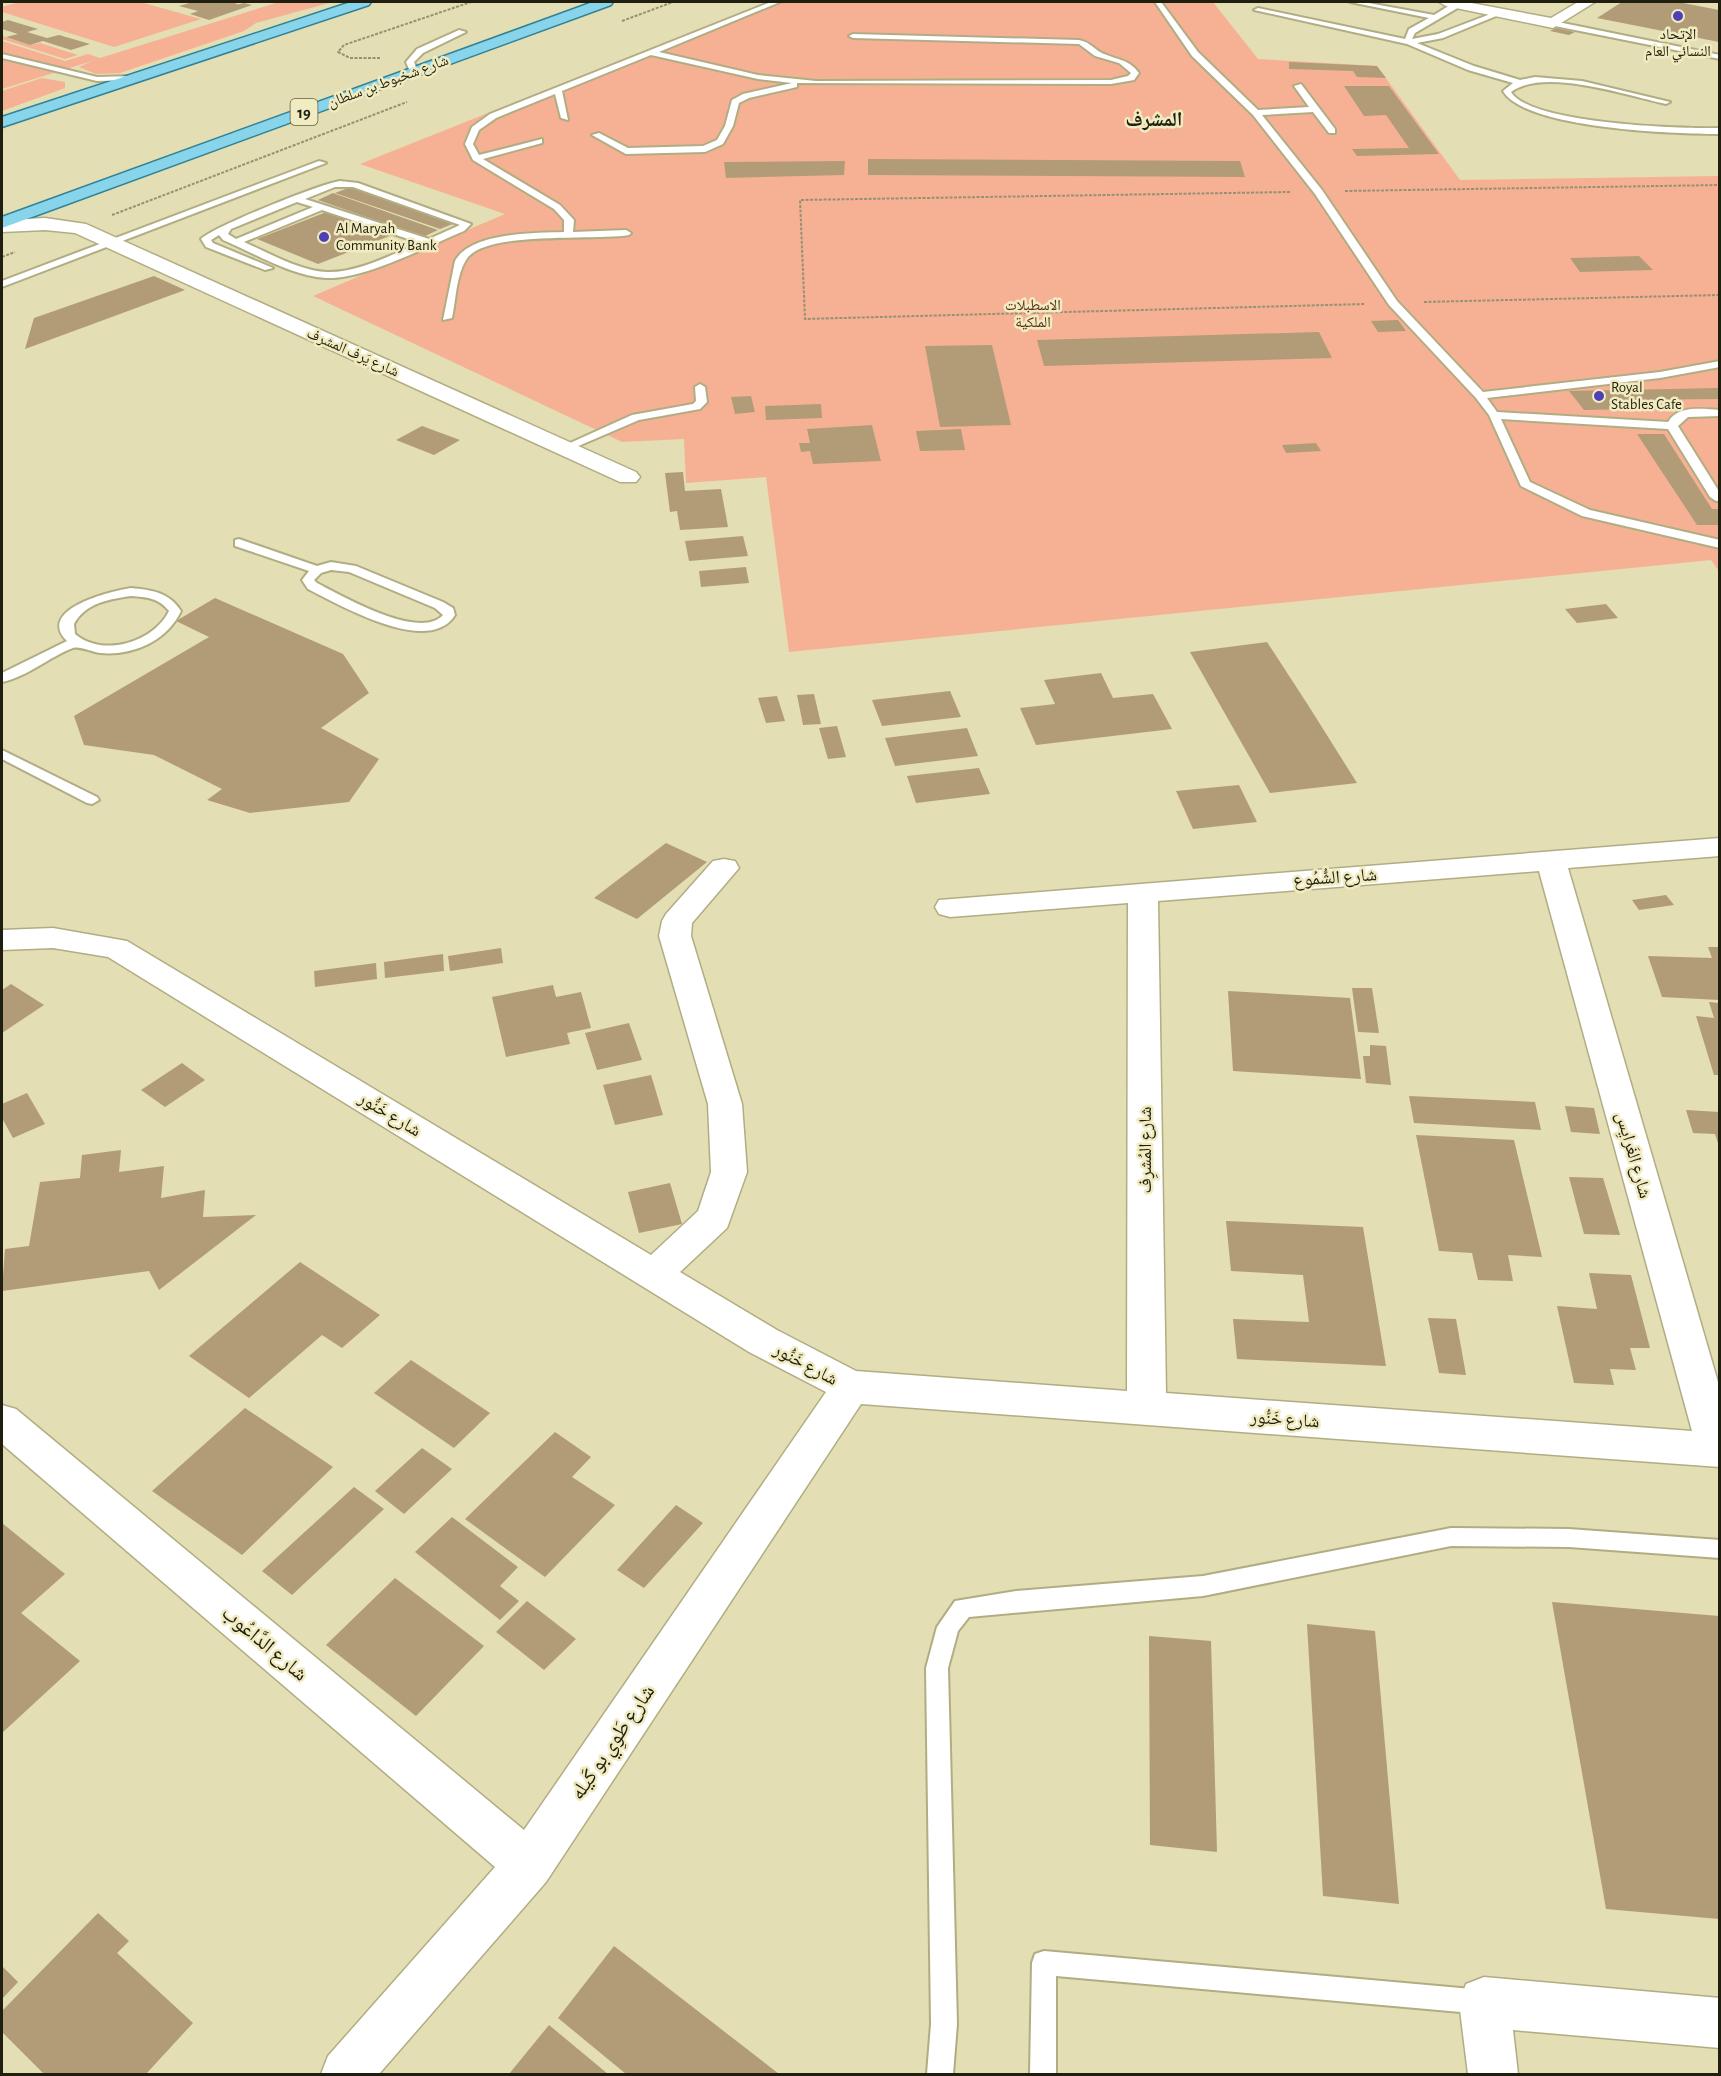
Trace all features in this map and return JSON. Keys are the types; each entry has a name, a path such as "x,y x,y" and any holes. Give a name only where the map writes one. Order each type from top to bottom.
{"main road":[{"path":"2,122 364,2"},
{"name":"شارع شخبوط بن سلطان","path":"2,224 606,2"}],"street":[{"path":"1452,3 1553,23 1588,2"},
{"path":"79,228 74,221 72,208 80,194"},
{"name":"شارع يَرف المشرف","path":"2,224 79,228 628,477"},
{"name":"شارع الشُّمُوع","path":"950,907 1719,847"},
{"name":"شارع الغَرايِس","path":"1551,861 1718,1450"},
{"path":"655,1273 714,1218 729,1172 725,1104 675,936 677,921 724,868"},
{"name":"شارع المُشرِف","path":"1143,892 1147,1409"},
{"name":"شارع خَنُّور","path":"2,940 53,938 116,948 655,1273 763,1341 851,1388 1718,1450"},
{"name":"شارع طَوِي بو كَيله","path":"346,2074 529,1865 851,1388"},
{"name":"شارع الدَّاعُوب","path":"2,1421 529,1865"},
{"path":"1493,2074 1484,2002 1719,2023"}],"lane":[{"path":"568,236 569,220 557,207 476,158 469,144 470,136 483,123 558,90 776,2"},
{"path":"1158,2 1195,54 1256,113 1319,192 1393,303 1480,396 1494,415 1524,484 1586,513 1719,544"},
{"path":"1354,2 1435,17"},
{"path":"1409,42 1409,33 1452,3"},
{"path":"1258,10 1409,42 1472,68 1518,82 1539,79 1564,80 1666,102"},
{"path":"1409,42 1440,36 1498,12"},
{"path":"1553,23 1719,57"},
{"path":"414,72 410,62 420,51 462,32"},
{"path":"653,53 739,73 799,82 1119,81 1131,78 1135,73 1126,63 1098,54 1089,45 1079,42 853,36"},
{"path":"1646,41 1719,48"},
{"path":"3,58 97,79 133,78"},
{"path":"39,66 48,74 84,83 89,88 89,94"},
{"path":"596,135 626,151 705,149 720,142 729,126 735,102 746,96 785,89 799,82"},
{"path":"1518,82 1509,88 1508,95 1516,102 1533,108 1635,131 1719,131"},
{"path":"1298,86 1332,131"},
{"path":"558,90 565,118"},
{"path":"1256,113 1315,109"},
{"path":"476,158 539,141"},
{"path":"235,206 322,163"},
{"path":"227,228 224,236 236,242 326,275 348,272 461,230 466,224 350,184 332,184 227,228 206,239 206,243 268,268"},
{"path":"297,199 428,242"},
{"path":"2,284 216,205 272,210"},
{"path":"235,206 246,215 245,221"},
{"path":"236,242 321,207"},
{"path":"447,318 462,258 472,249 501,239 626,233"},
{"path":"1480,396 1660,375 1719,364"},
{"path":"565,448 636,417 696,407 702,402 700,387"},
{"path":"1672,426 1678,416 1719,413"},
{"path":"1494,415 1568,422 1672,426"},
{"path":"1672,426 1716,497"},
{"path":"239,543 316,570 331,566 352,569 439,605 448,610 449,615 437,626 422,628 408,626 312,586 308,580 316,570"},
{"path":"2,678 76,642 89,647 107,649 135,645 166,630 173,621 175,611 171,603 148,593 131,592 95,600 71,615 66,625 68,634 76,642"},
{"path":"2,754 92,800"},
{"path":"940,2074 945,2025 937,1668 948,1627 963,1608 1016,1600 1203,1586 1451,1537 1569,1538 1719,1549"},
{"path":"1043,2074 1044,1963 1484,2002"}],"path":[{"path":"617,23 673,2"},
{"path":"2,257 415,100"},
{"path":"1719,184 800,200 805,318 1719,295"}],"green space":[{"path":"20,2 140,2 201,19 114,47 2,12 2,7"},
{"path":"279,2 333,2 256,23 244,31 120,73 96,74 79,67 92,61 2,89 2,41 65,61 88,54 100,58"},
{"name":"الاسطبلات الملكية","path":"767,2 1213,2 1258,59 1377,66 1460,180 1719,176 1719,571 1711,560 789,652 766,477 686,483 684,439 622,442 313,296 505,214 360,164"},
{"path":"2,36 31,45 40,43 78,55 65,59 2,39"},
{"path":"42,78 65,82 65,88 2,111 2,91"}],"building":[{"path":"193,2 230,2 238,4 236,5 244,3 252,5 209,20 190,14 198,11 179,6"},
{"path":"1622,2 1678,2 1719,10 1719,42 1597,18"},
{"path":"8,20 38,29 27,32 47,38 59,35 90,44 71,50 43,41 30,45 6,37 18,34 2,29 2,22"},
{"path":"1556,28 1575,32 1569,35 1550,31"},
{"path":"1289,62 1377,66 1386,78 1357,77 1353,71 1289,69"},
{"path":"1344,86 1389,86 1439,154 1357,156 1352,149 1409,148 1386,115 1364,116"},
{"path":"868,159 1240,161 1245,177 868,175"},
{"path":"845,161 844,175 726,178 724,162"},
{"path":"351,187 455,223 440,229 335,193"},
{"path":"333,193 438,230 423,237 318,200"},
{"name":"Al Maryah Community Bank","path":"329,211 392,235 318,264 257,239"},
{"path":"1639,256 1653,270 1580,272 1570,258"},
{"path":"154,276 185,290 25,349 34,318"},
{"path":"1398,320 1406,331 1378,332 1371,321"},
{"path":"1319,332 1332,358 1044,366 1037,340"},
{"path":"992,345 1011,425 940,427 925,346"},
{"path":"1719,388 1719,399 1630,400 1637,409 1584,410 1569,391"},
{"path":"751,396 755,412 735,414 731,397"},
{"path":"821,404 822,418 766,420 765,406"},
{"path":"872,425 881,461 813,464 810,451 801,452 799,443 810,443 807,429"},
{"path":"422,426 460,440 434,455 396,440"},
{"path":"961,429 965,450 920,451 916,431"},
{"path":"1637,434 1664,434 1712,509 1719,509 1719,525 1697,525"},
{"path":"1316,443 1321,451 1286,453 1282,445"},
{"path":"683,472 685,491 721,489 728,527 680,530 677,511 670,512 665,473"},
{"path":"743,536 748,556 689,561 685,541"},
{"path":"746,567 749,583 701,587 699,571"},
{"path":"215,598 343,654 369,693 321,728 379,759 349,802 250,813 207,800 222,789 154,755 84,745 74,716 209,637 176,621"},
{"path":"1606,604 1618,618 1577,623 1565,609"},
{"path":"1267,642 1357,783 1270,793 1190,652"},
{"path":"1101,673 1113,698 1153,694 1172,729 1036,745 1020,708 1055,704 1044,680"},
{"path":"950,691 961,717 882,726 872,700"},
{"path":"814,694 821,724 803,725 797,695"},
{"path":"777,696 785,721 766,723 758,698"},
{"path":"837,726 846,757 828,759 819,728"},
{"path":"967,728 978,756 895,766 885,738"},
{"path":"979,768 990,794 916,803 907,776"},
{"path":"1239,785 1257,822 1193,829 1176,791"},
{"path":"666,843 707,862 637,919 594,898"},
{"path":"1666,895 1674,905 1639,910 1632,900"},
{"path":"1708,947 1719,947 1719,1000 1662,997 1648,956 1712,958"},
{"path":"501,948 503,963 450,971 448,956"},
{"path":"443,954 444,971 385,978 384,962"},
{"path":"376,963 377,979 315,987 314,971"},
{"path":"11,984 44,1005 2,1033 2,990"},
{"path":"553,985 556,997 581,992 591,1028 567,1033 570,1044 506,1057 492,997"},
{"path":"1352,988 1372,988 1379,1033 1358,1032"},
{"path":"1228,991 1350,998 1361,1079 1233,1071"},
{"path":"1709,1002 1719,1003 1719,1075 1714,1075 1696,1016 1714,1018"},
{"path":"629,1023 642,1060 597,1070 585,1033"},
{"path":"1370,1045 1386,1046 1391,1085 1366,1083 1363,1056 1370,1056"},
{"path":"182,1063 205,1080 165,1107 141,1090"},
{"path":"651,1075 663,1115 615,1125 603,1085"},
{"path":"27,1093 45,1124 13,1138 2,1118 2,1104"},
{"path":"1409,1096 1535,1102 1541,1130 1414,1123"},
{"path":"1565,1106 1594,1108 1600,1134 1571,1132"},
{"path":"1686,1110 1719,1112 1719,1146 1715,1134 1693,1133"},
{"path":"1416,1135 1514,1140 1542,1257 1508,1255 1513,1281 1478,1280 1472,1253 1439,1251"},
{"path":"121,1150 119,1172 164,1166 161,1198 205,1190 203,1217 256,1215 159,1290 149,1271 2,1291 5,1249 29,1246 40,1182 80,1178 82,1155"},
{"path":"1569,1177 1603,1178 1620,1235 1584,1234"},
{"path":"670,1183 682,1224 639,1233 628,1192"},
{"path":"1226,1221 1363,1227 1386,1366 1237,1359 1233,1319 1309,1322 1303,1275 1231,1271"},
{"path":"300,1262 380,1315 342,1348 322,1335 249,1398 189,1356"},
{"path":"1589,1273 1631,1275 1650,1348 1630,1348 1636,1370 1610,1369 1614,1385 1574,1383 1557,1306 1597,1309"},
{"path":"1428,1318 1456,1319 1466,1375 1439,1373"},
{"path":"411,1360 490,1413 454,1448 374,1393"},
{"path":"245,1408 333,1467 242,1555 152,1491"},
{"path":"555,1432 591,1457 572,1477 615,1505 545,1577 465,1519"},
{"path":"422,1448 452,1469 404,1514 375,1491"},
{"path":"354,1487 384,1509 292,1595 262,1571"},
{"path":"676,1505 703,1523 644,1588 617,1570"},
{"path":"452,1517 518,1567 500,1586 519,1601 500,1620 415,1552"},
{"path":"2,1523 65,1574 21,1613 80,1661 2,1733"},
{"path":"395,1578 484,1646 416,1716 326,1645"},
{"path":"527,1601 576,1639 544,1670 496,1632"},
{"path":"1552,1602 1719,1616 1719,1919 1606,1909"},
{"path":"1307,1624 1375,1631 1399,1904 1323,1896"},
{"path":"1149,1636 1211,1641 1217,1852 1150,1845"},
{"path":"98,1913 129,1941 117,1953 193,2023 146,2074 44,2074 2,2032 2,2011"},
{"path":"614,1946 779,2074 626,2074 558,2018"},
{"path":"2,1966 18,1982 2,1999"},
{"path":"549,2025 608,2074 509,2074"}],"place":[{"name":"الإتحاد النسائي العام","path":"1678,16"},
{"name":"Al Maryah Community Bank","path":"324,237"},
{"name":"Royal Stables Cafe","path":"1599,396"}],"district":[{"name":"المشرف","path":"1154,119"}]}
